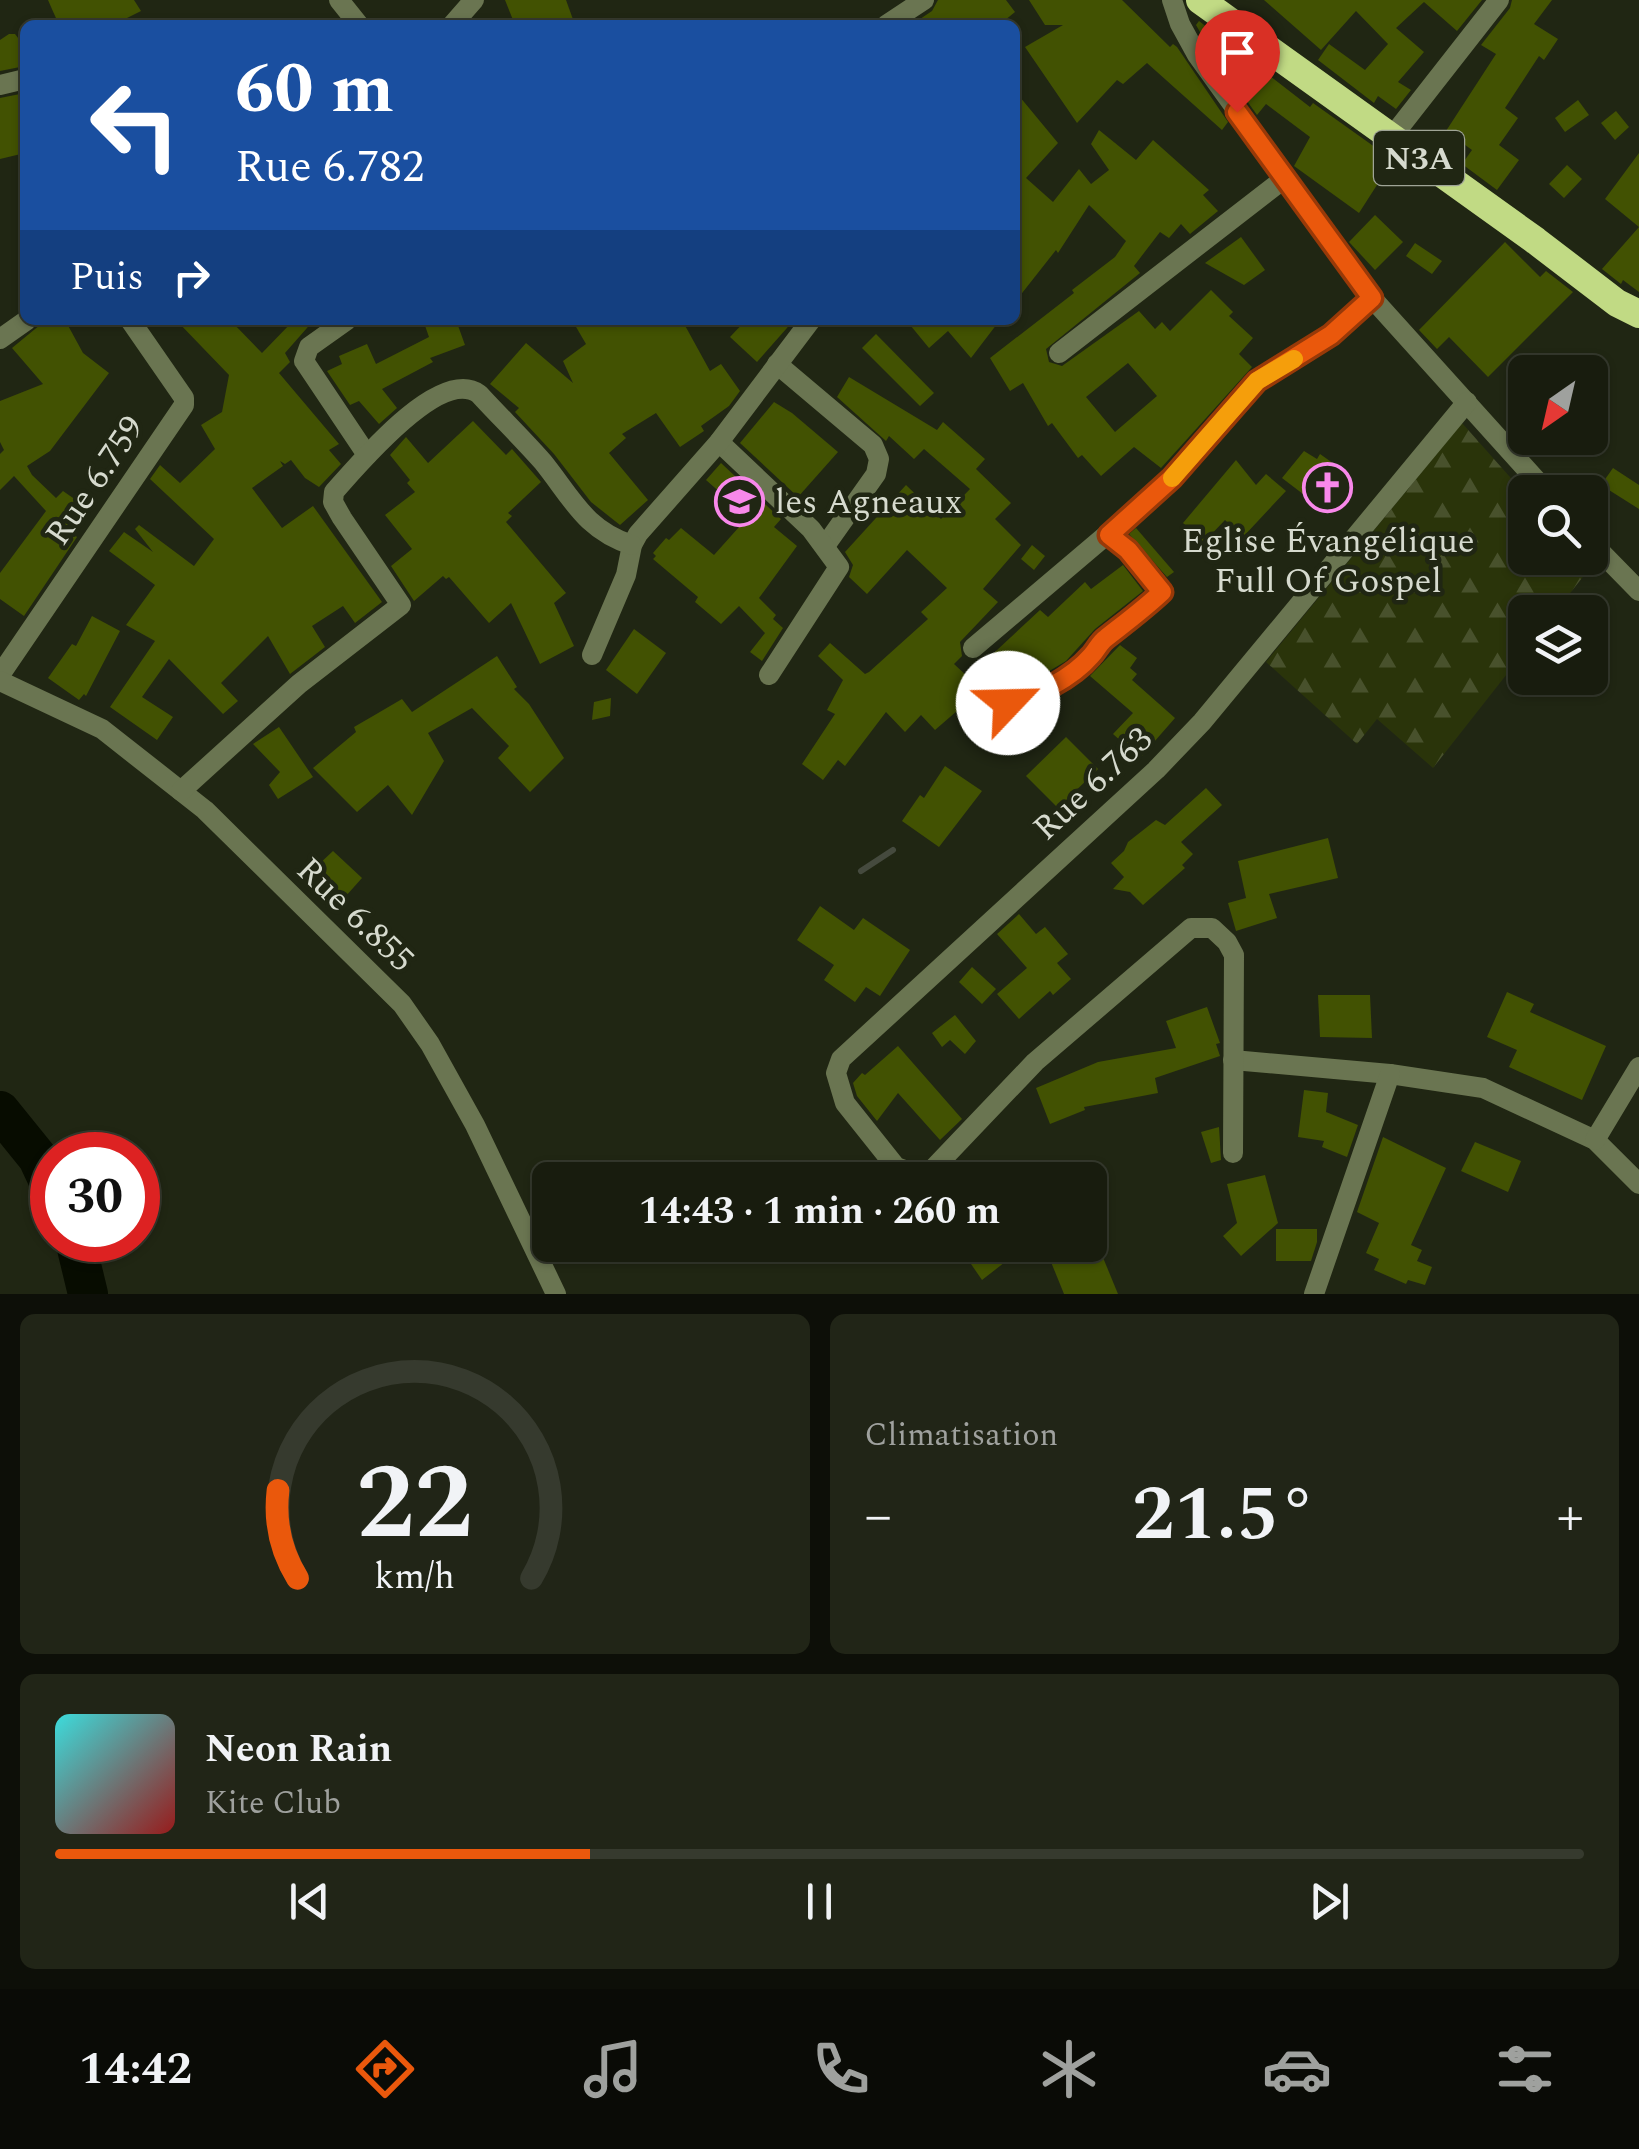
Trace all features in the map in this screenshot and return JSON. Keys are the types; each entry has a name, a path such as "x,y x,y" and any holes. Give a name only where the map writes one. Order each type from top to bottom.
{"highway":[{"name":"N3A","path":"1200,0 1618,303 1639,314"}],"street":[{"path":"339,0 355,20"},
{"path":"456,20 474,0"},
{"path":"894,20 924,0"},
{"path":"1172,0 1196,55 1372,298 1532,475"},
{"path":"1392,138 1499,0"},
{"path":"1059,353 1285,178"},
{"path":"973,648 1172,478 1257,381 1331,335 1372,298"},
{"name":"Rue 6.759","path":"0,678 184,405 184,398 133,325"},
{"path":"340,325 309,346 304,360 367,455"},
{"path":"592,656 638,534 719,442 807,325"},
{"path":"776,364 873,445 879,459 876,474 825,546"},
{"path":"181,790 299,684 401,606 333,502 334,492 380,439 440,395 469,387 542,460 590,523 601,533 632,545"},
{"name":"Rue 6.763","path":"1233,1060 1234,956 1227,942 1212,928 1191,928 1035,1062 932,1170 918,1174 896,1167 845,1102 836,1073 841,1060 1156,770 1202,722 1467,402"},
{"path":"719,442 837,561 838,571 770,676"},
{"path":"1008,703 1060,680 1077,668 1091,657 1102,640 1130,622 1162,592 1128,550 1109,535"},
{"path":"1608,559 1639,591"},
{"name":"Rue 6.855","path":"0,678 93,724 181,790 402,1004 430,1044 474,1126 556,1294"},
{"path":"1233,1153 1233,1060 1390,1074 1483,1088 1594,1140 1639,1184"},
{"path":"1594,1140 1639,1066"},
{"path":"1314,1294 1390,1074"}],"green space":[{"path":"1462,423 1508,475 1508,575 1584,575 1569,595 1508,595 1508,673 1433,768 1377,719 1357,744 1266,662"}],"building":[{"path":"48,0 134,0 141,11 123,20 57,20"},
{"path":"505,0 566,0 573,20 513,20"},
{"path":"938,0 1006,0 1015,12 1005,20 918,20 932,11"},
{"path":"1029,0 1122,0 1170,47 1177,47 1228,122 1222,130 1147,63 1123,84 1117,80 1077,123 1025,47 1063,25 1045,25"},
{"path":"1264,0 1482,0 1457,31 1424,2 1396,28 1424,52 1398,82 1411,90 1396,109 1378,96 1374,103 1318,60 1329,44 1365,70 1388,44 1356,11 1321,50"},
{"path":"1512,0 1552,0 1534,24 1558,39 1544,60 1539,56 1505,108 1518,118 1499,145 1519,160 1497,190 1462,164 1472,150 1446,131 1496,54 1481,45"},
{"path":"1199,21 1310,107 1313,103 1393,160 1359,213 1294,166 1310,137 1266,104 1257,115 1209,48 1196,25"},
{"path":"15,34 20,40 20,67 0,71 0,40"},
{"path":"20,94 20,154 0,159 0,98"},
{"path":"1020,97 1058,143 1026,178 1053,202 1079,169 1091,184 1109,170 1091,144 1099,130 1136,160 1153,140 1209,190 1203,195 1218,211 1190,234 1181,224 1169,238 1160,232 1134,266 1140,273 1046,349 1049,362 1062,366 1139,311 1155,329 1162,322 1170,331 1211,290 1233,312 1229,316 1253,338 1239,354 1252,367 1161,468 1134,447 1101,476 1082,455 1078,458 1052,423 1048,426 1023,383 1010,391 990,358 1074,293 1072,290 1115,257 1126,241 1089,205 1058,253 1056,250 1020,296","holes":["1128,363 1157,396 1115,432 1086,397"]},
{"path":"1578,100 1589,115 1565,132 1555,118"},
{"path":"1616,111 1629,127 1615,140 1601,123"},
{"path":"1639,153 1639,227 1605,199"},
{"path":"1567,165 1582,179 1564,198 1549,184"},
{"path":"1375,215 1403,242 1375,270 1349,242"},
{"path":"1639,227 1639,292 1602,269"},
{"path":"1241,237 1265,270 1244,285 1205,263"},
{"path":"1505,242 1540,277 1546,271 1573,292 1488,377 1449,337 1437,349 1419,330"},
{"path":"1415,243 1442,261 1432,274 1406,256"},
{"path":"40,325 68,325 83,353 109,373 50,451 27,466 56,498 63,491 86,507 70,531 77,537 24,616 0,599 0,573 46,511 14,476 0,490 0,454 4,450 0,442 0,401 43,384 12,348"},
{"path":"181,325 235,325 262,353 289,325 310,325 285,353 290,362 279,373 339,444 329,450 341,464 319,487 305,478 291,460 285,464 280,461 283,466 252,488 282,528 313,506 382,602 355,623 343,606 312,626 325,647 290,674 268,636 221,683 238,701 223,714 169,659 142,697 173,717 157,740 110,707 155,641 126,625 155,585 109,551 124,532 153,552 135,529 139,525 194,566 214,539 150,479 160,465 180,483 215,449 201,425 222,412 229,375"},
{"path":"425,325 458,325 465,345 430,358 433,362 382,389 397,408 379,424 359,401 350,405 327,371 342,364 339,356 367,344 376,364 429,337"},
{"path":"575,325 685,325 710,371 721,364 740,391 729,406 701,426 704,431 680,447 656,413 622,434 626,438 609,453 648,500 620,525 591,502 515,412 519,408 490,384 526,343 573,383 563,361 586,344"},
{"path":"741,325 790,325 757,362 730,337"},
{"path":"910,325 996,325 971,358 948,331 929,348"},
{"path":"876,334 934,393 920,406 862,348"},
{"path":"849,377 937,430 943,422 985,459 976,469 1011,503 995,519 1021,545 983,589 998,602 960,642 962,656 954,664 968,677 1040,610 1048,617 1085,582 1091,589 1123,565 1143,591 1095,629 1066,661 1036,679 999,693 996,709 983,720 979,716 1009,666 935,730 921,715 905,732 886,712 845,766 838,760 823,780 802,764 835,714 827,710 843,680 818,656 830,643 865,674 869,672 928,619 921,612 947,588 907,550 867,594 849,577 853,565 845,552 906,485 941,519 970,489 924,449 914,459 889,436 886,441 837,397"},
{"path":"774,402 838,452 798,497 740,443"},
{"path":"473,421 506,455 512,449 541,482 508,513 512,516 506,522 566,593 554,603 574,646 540,664 511,603 489,623 449,577 443,576 414,601 391,566 412,549 385,515 415,492 390,455 406,437 428,463"},
{"path":"1304,451 1317,459 1320,454 1337,466 1334,471 1343,479 1320,507 1282,478"},
{"path":"1236,460 1256,485 1266,474 1286,491 1243,537 1225,520 1204,542 1183,523"},
{"path":"721,463 781,519 774,527 797,546 759,598 783,628 762,661 750,652 765,633 739,606 721,624 695,602 698,597 653,559 653,553 666,538 669,540 681,528 714,555 748,517 706,480"},
{"path":"1613,468 1639,485 1639,509 1608,489 1608,475"},
{"path":"1136,528 1174,572 1167,577 1129,534"},
{"path":"1032,545 1045,556 1034,570 1021,559"},
{"path":"92,616 120,631 86,696 79,700 48,678 72,644 76,646"},
{"path":"634,629 666,653 637,694 606,670"},
{"path":"1120,645 1137,658 1130,668 1137,674 1132,680 1175,718 1140,758 1113,734 1133,713 1090,676"},
{"path":"497,656 517,687 514,689 529,704 564,758 530,792 498,758 509,746 472,708 428,733 444,761 412,815 388,785 357,812 313,768 356,732 354,727 402,699 412,712"},
{"path":"611,698 610,716 592,720 594,702"},
{"path":"279,727 313,777 278,799 269,785 280,772 253,744"},
{"path":"1066,737 1098,769 1058,808 1026,776"},
{"path":"945,766 982,791 939,847 902,821 920,795 924,798"},
{"path":"1206,788 1222,805 1181,842 1193,854 1182,865 1185,868 1143,905 1130,892 1113,889 1124,877 1111,863 1128,842 1156,820 1165,825"},
{"path":"1328,838 1338,878 1269,894 1277,918 1236,931 1228,903 1246,898 1238,861"},
{"path":"333,851 362,878 345,897 316,867"},
{"path":"820,906 854,930 863,918 910,950 880,996 866,987 855,1002 824,980 834,965 797,940"},
{"path":"1019,914 1036,934 1045,927 1068,954 1057,963 1071,979 1053,995 1050,991 1019,1019 997,994 1027,968 997,934"},
{"path":"972,967 996,989 982,1004 959,982"},
{"path":"1507,992 1534,1004 1530,1012 1606,1046 1582,1100 1509,1067 1517,1050 1487,1037"},
{"path":"1318,995 1370,995 1372,1038 1320,1037"},
{"path":"1207,1007 1220,1043 1216,1044 1220,1056 1155,1078 1158,1093 1084,1107 1085,1110 1050,1124 1036,1088 1098,1062 1176,1048 1166,1021"},
{"path":"955,1015 976,1041 965,1054 950,1040 942,1047 932,1033"},
{"path":"898,1046 962,1119 940,1140 898,1093 877,1121 857,1096 853,1083"},
{"path":"1304,1090 1328,1093 1326,1112 1358,1125 1347,1157 1322,1147 1324,1141 1298,1137"},
{"path":"1219,1127 1221,1160 1211,1163 1201,1132"},
{"path":"1383,1137 1446,1168 1411,1245 1422,1250 1417,1261 1432,1267 1425,1285 1408,1280 1406,1284 1374,1270 1379,1259 1366,1253 1379,1223 1357,1212"},
{"path":"1475,1142 1521,1161 1508,1192 1461,1171"},
{"path":"1265,1175 1278,1223 1241,1256 1223,1236 1237,1223 1227,1184"},
{"path":"1276,1229 1317,1229 1311,1261 1276,1261"},
{"path":"970,1262 1005,1262 982,1280"},
{"path":"1051,1262 1105,1262 1118,1294 1064,1294"}],"waterway":[{"path":"861,871 893,850"},
{"path":"0,1111 30,1148"},
{"path":"80,1262 88,1294"}],"slow traffic":[{"path":"1172,478 1257,381 1294,359"}],"place":[{"name":"Eglise Évangélique Full Of Gospel","path":"1328,488"},
{"name":"les Agneaux","path":"740,501"}],"route":[{"path":"1008,703 1060,680 1077,668 1091,657 1102,640 1130,622 1162,592 1128,550 1109,535 1172,478 1257,381 1331,335 1372,298 1237,112"}]}
